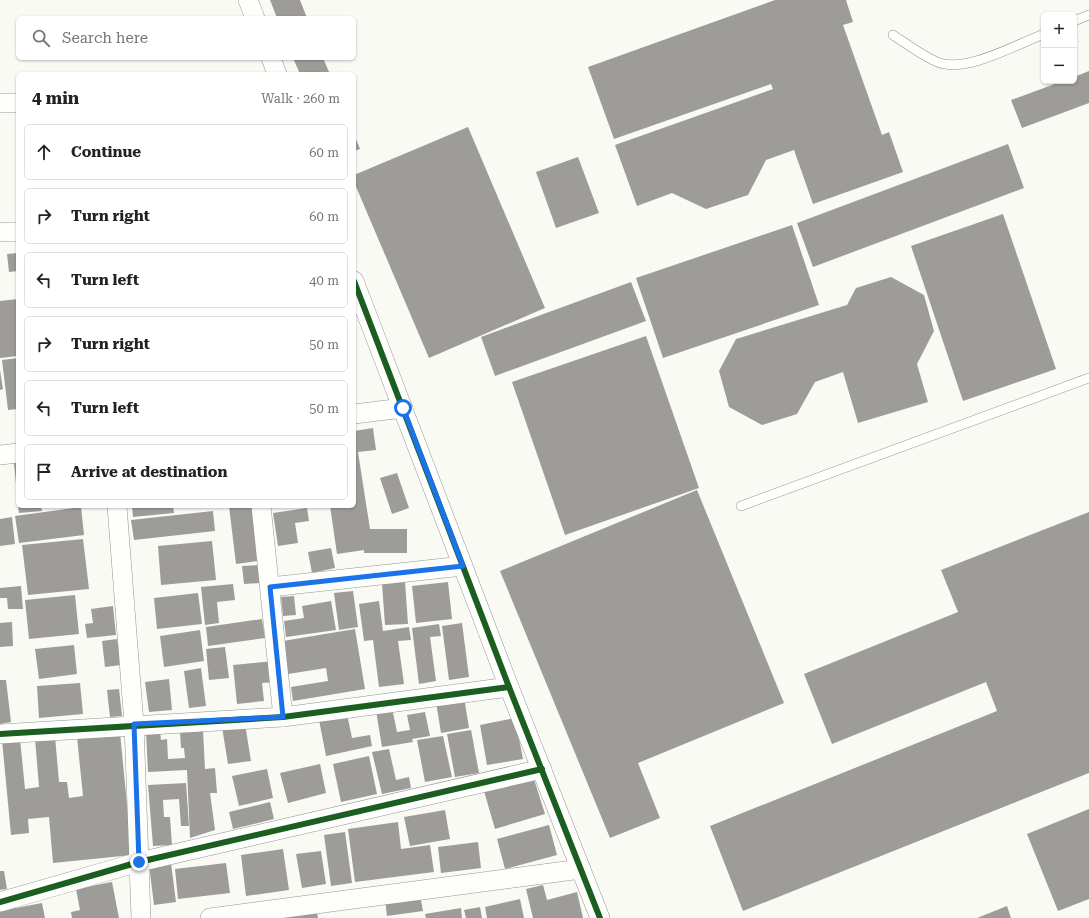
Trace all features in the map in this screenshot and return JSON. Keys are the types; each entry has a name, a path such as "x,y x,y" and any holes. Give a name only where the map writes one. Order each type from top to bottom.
{"street":[{"path":"248,0 254,16"},
{"path":"272,60 276,72"},
{"path":"0,103 16,103"},
{"path":"0,232 16,232"},
{"path":"356,286 509,687 600,918"},
{"path":"356,414 403,408"},
{"path":"0,455 16,454"},
{"path":"117,508 134,724 141,918"},
{"path":"261,508 283,717"},
{"path":"270,587 463,566"},
{"path":"0,734 134,724 283,717 509,687"},
{"path":"0,902 139,862 542,769"},
{"path":"210,918 581,870"}],"lane":[{"path":"1077,20 1089,15"},
{"path":"893,35 938,63 959,66 984,58 1041,35"},
{"path":"741,506 1089,378"}],"building":[{"path":"270,0 300,0 306,16 276,16"},
{"path":"775,0 846,0 853,22 843,25 882,135 889,132 903,172 813,204 794,150 766,160 748,195 706,209 672,193 637,206 615,145 773,89 771,84 614,139 588,67"},
{"path":"294,60 324,60 329,72 299,72"},
{"path":"1089,71 1089,103 1022,128 1011,100 1055,84 1077,84 1077,76"},
{"path":"468,127 545,308 429,358 356,187 356,174"},
{"path":"356,139 360,149 356,150"},
{"path":"1008,144 1024,188 813,267 797,223"},
{"path":"578,157 599,213 556,228 536,172"},
{"path":"1003,214 1056,369 963,401 911,246"},
{"path":"792,225 819,305 663,358 636,278"},
{"path":"16,253 16,271 9,272 7,254"},
{"path":"891,277 924,295 934,331 917,364 928,402 858,423 843,372 815,382 797,414 762,425 729,407 719,371 736,339 847,305 856,288"},
{"path":"631,282 646,321 495,376 481,337"},
{"path":"16,299 16,356 0,358 0,301"},
{"path":"646,336 699,488 565,535 512,382"},
{"path":"16,358 16,409 8,410 2,360"},
{"path":"0,370 3,389 0,390"},
{"path":"373,428 376,450 358,452 370,529 407,529 407,553 364,553 364,550 337,554 330,508 356,508 356,431"},
{"path":"14,463 16,463 16,484"},
{"path":"397,473 409,508 392,514 380,478"},
{"path":"697,490 784,703 638,763 660,818 610,838 500,571"},
{"path":"18,508 41,508 42,511 19,513"},
{"path":"81,508 84,535 19,543 15,516"},
{"path":"132,508 173,508 174,513 133,517"},
{"path":"229,508 258,508 264,560 236,564"},
{"path":"307,508 309,521 295,523 298,543 278,546 273,513"},
{"path":"213,511 215,531 134,540 131,520"},
{"path":"1089,512 1089,773 743,911 710,826 997,711 986,682 832,744 804,674 958,612 941,570"},
{"path":"12,517 15,544 0,546 0,519"},
{"path":"83,539 89,589 28,595 22,545"},
{"path":"212,541 216,580 161,585 158,546"},
{"path":"331,548 335,568 312,573 308,552"},
{"path":"258,565 260,583 244,584 242,566"},
{"path":"405,582 408,624 385,625 382,584"},
{"path":"448,582 452,619 416,623 412,586"},
{"path":"233,584 235,600 217,602 219,623 205,625 201,587"},
{"path":"21,586 23,609 8,609 7,598 0,598 0,588"},
{"path":"353,591 358,627 339,630 334,593"},
{"path":"198,593 202,624 157,629 154,598"},
{"path":"75,595 79,634 29,639 25,600"},
{"path":"294,596 296,615 283,616 281,597"},
{"path":"331,601 336,630 286,637 284,621 304,618 302,606"},
{"path":"379,601 383,631 409,627 411,640 398,641 404,684 379,687 373,640 364,641 359,604"},
{"path":"113,606 116,635 87,638 85,624 93,623 91,609"},
{"path":"262,619 265,638 208,646 206,627"},
{"path":"12,622 13,646 0,647 0,623"},
{"path":"462,623 469,677 449,680 442,626"},
{"path":"439,624 441,636 430,637 436,681 419,684 412,628"},
{"path":"355,629 365,689 293,701 291,687 328,681 326,668 288,674 283,641"},
{"path":"200,630 204,661 164,667 160,636"},
{"path":"117,639 121,665 105,667 102,641"},
{"path":"74,645 77,674 39,679 35,649"},
{"path":"225,647 229,678 209,680 206,649"},
{"path":"273,661 275,682 262,683 264,701 237,704 233,665"},
{"path":"201,668 206,706 189,708 184,671"},
{"path":"169,679 172,710 149,712 145,682"},
{"path":"0,680 6,680 11,722 0,724"},
{"path":"80,683 83,714 39,718 37,686"},
{"path":"119,689 122,716 110,717 107,690"},
{"path":"464,697 469,728 441,733 436,702"},
{"path":"392,708 397,732 410,730 407,715 425,712 430,736 412,739 413,742 382,747 376,711"},
{"path":"347,714 352,738 370,735 372,746 326,756 319,720"},
{"path":"515,718 523,759 487,765 480,725"},
{"path":"245,724 251,761 228,764 222,727"},
{"path":"203,730 205,769 215,768 217,793 210,793 215,830 190,838 187,770 148,772 146,733 160,732 161,740 167,739 168,759 185,758 184,748 181,748 180,731"},
{"path":"471,730 479,773 455,777 447,734"},
{"path":"120,733 132,855 53,863 49,817 28,819 29,833 11,835 2,740 20,739 25,789 39,787 35,738 55,736 59,782 67,782 69,798 83,796 77,737"},
{"path":"443,736 452,777 425,782 417,740"},
{"path":"389,749 396,780 409,777 411,788 382,794 372,752"},
{"path":"369,756 377,794 341,802 333,764"},
{"path":"320,764 326,793 288,803 280,773"},
{"path":"267,769 273,798 239,806 232,776"},
{"path":"533,776 545,814 495,829 484,791"},
{"path":"186,783 189,826 181,826 179,799 163,800 164,817 170,817 172,845 153,846 148,785"},
{"path":"270,802 274,819 233,829 229,812"},
{"path":"1089,809 1089,899 1058,911 1027,834"},
{"path":"445,810 450,839 410,846 404,817"},
{"path":"398,822 401,849 430,845 434,872 355,882 348,829"},
{"path":"549,825 557,855 505,869 497,839"},
{"path":"345,832 352,883 331,886 324,835"},
{"path":"478,842 481,868 441,873 438,847"},
{"path":"283,849 289,890 246,896 241,855"},
{"path":"321,851 326,884 302,888 296,854"},
{"path":"171,863 176,902 154,905 149,865"},
{"path":"226,863 230,893 178,899 175,869"},
{"path":"0,871 4,871 7,889 0,890"},
{"path":"112,882 119,918 72,918 71,912 80,910 76,889"},
{"path":"543,885 547,900 577,892 583,918 533,918 526,889"},
{"path":"420,895 423,911 387,916 385,899"},
{"path":"520,899 524,918 487,918 485,907"},
{"path":"42,903 45,918 0,918 0,911"},
{"path":"1007,906 1011,918 977,918"},
{"path":"480,907 482,918 466,918 464,910"},
{"path":"461,908 462,918 426,918 425,914"},
{"path":"317,913 318,918 286,918 286,917"}],"cycle path":[{"path":"356,286 509,687 600,918"},
{"path":"0,734 283,717 509,687"},
{"path":"0,902 139,862 542,769"}],"route":[{"path":"139,862 134,724 283,717 270,587 463,566 403,408"}]}
